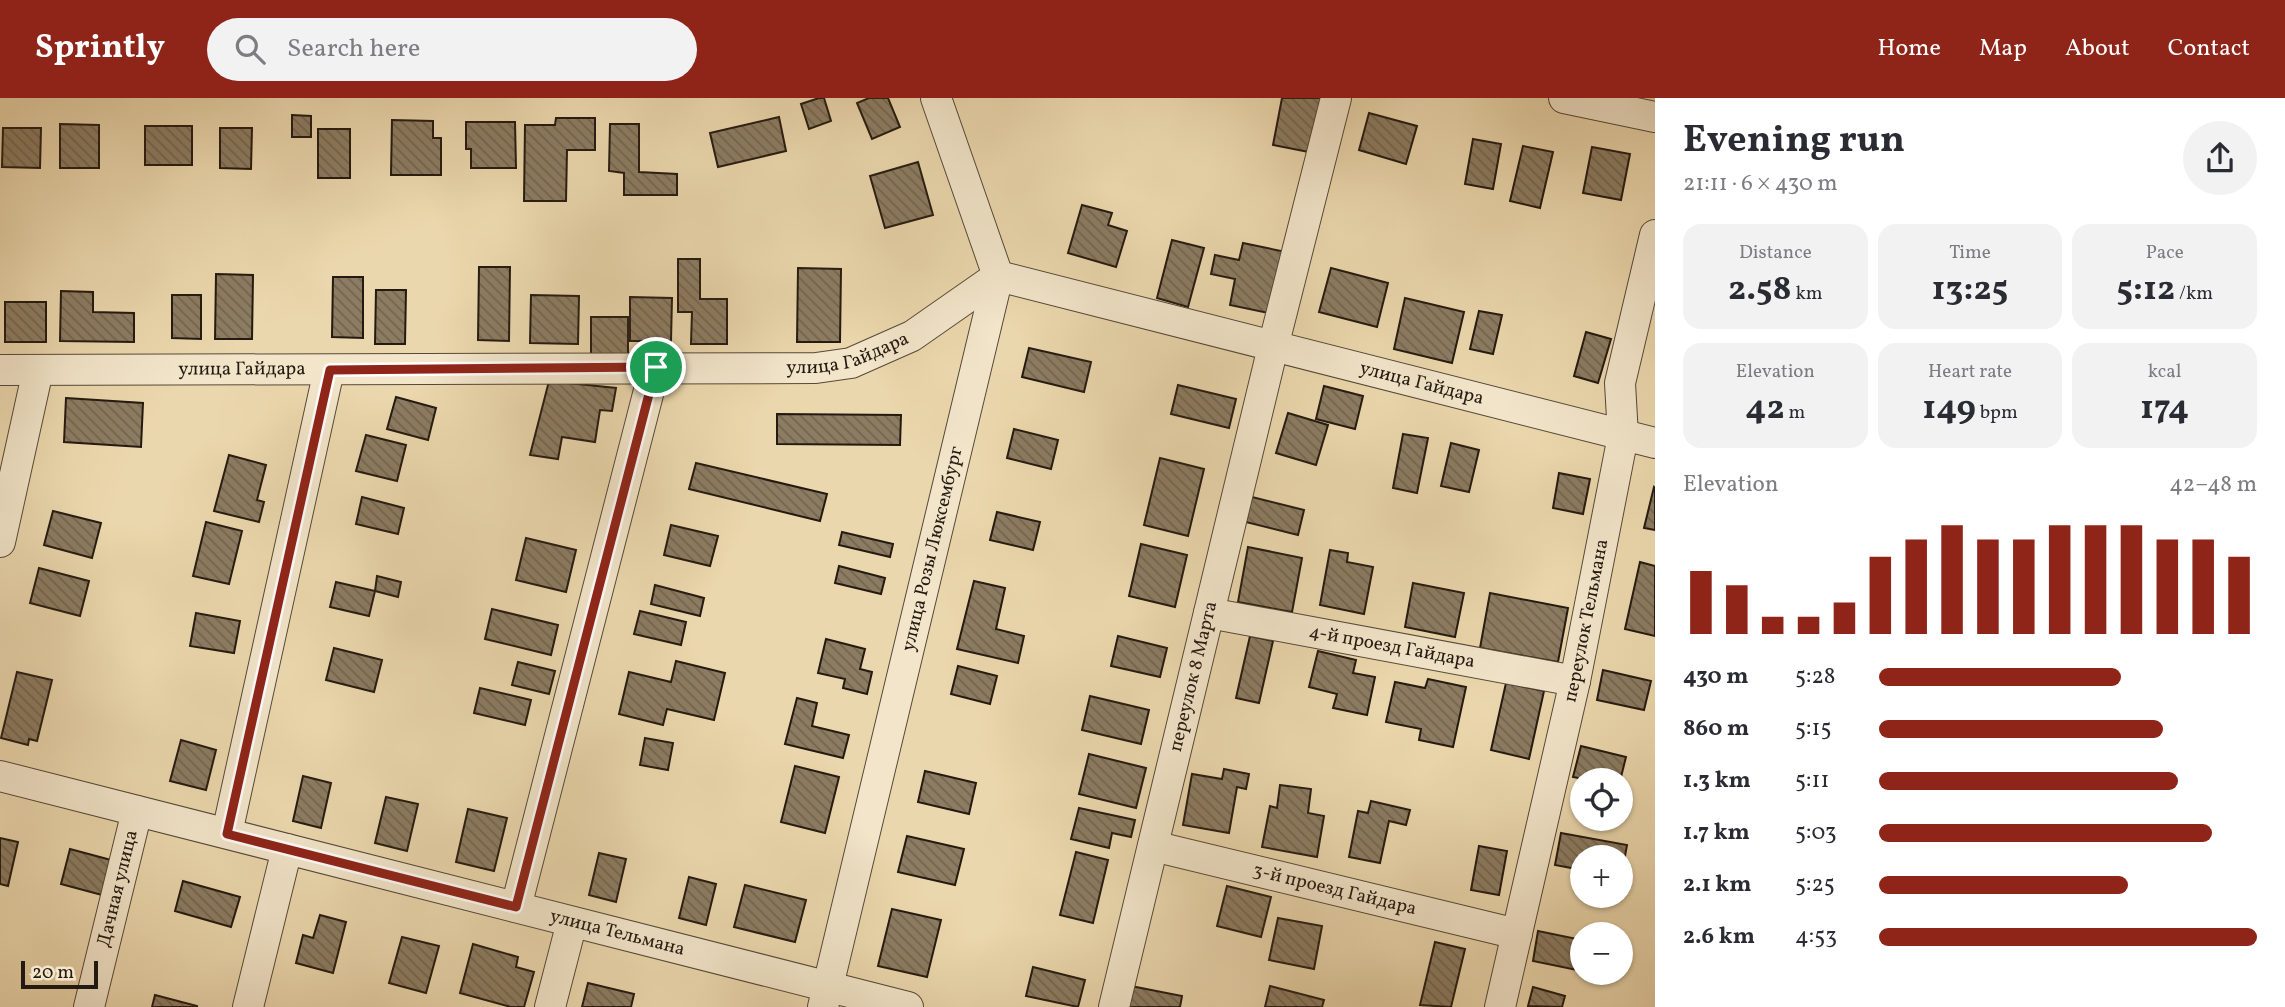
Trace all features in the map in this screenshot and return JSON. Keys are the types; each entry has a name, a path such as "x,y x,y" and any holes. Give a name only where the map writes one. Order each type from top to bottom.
{"street":[{"path":"936,98 998,276"},
{"name":"переулок 8 Марта","path":"1114,1007 1273,347 1336,98"},
{"path":"1564,98 1655,117"},
{"name":"переулок Тельмана","path":"1500,1007 1575,681 1623,436 1620,383 1655,235"},
{"name":"улица Гайдара","path":"0,370 656,367 781,370 851,363 912,336 998,276 1655,443"},
{"name":"улица Розы Люксембург","path":"825,997 998,276"},
{"path":"516,907 656,367"},
{"path":"0,542 38,370"},
{"path":"227,834 330,370"},
{"name":"4-й проезд Гайдара","path":"1209,613 1575,681"},
{"name":"улица Тельмана","path":"0,776 572,922 825,997 908,1007"},
{"name":"Дачная улица","path":"89,1007 138,811"},
{"name":"3-й проезд Гайдара","path":"1153,846 1517,934"},
{"path":"248,1007 287,849"},
{"path":"551,1007 572,922"}],"building":[{"path":"824,98 831,121 809,129 801,104"},
{"path":"869,98 888,98 900,127 872,139 857,103"},
{"path":"1282,98 1324,98 1314,153 1273,145"},
{"path":"1369,113 1417,126 1406,164 1359,150"},
{"path":"292,115 311,116 311,137 292,137"},
{"path":"779,117 786,151 718,167 710,133"},
{"path":"556,118 595,118 595,150 567,150 566,201 524,201 525,125 555,125"},
{"path":"392,120 433,121 433,138 441,138 441,175 391,175"},
{"path":"466,122 515,122 516,168 471,168 471,149 466,149"},
{"path":"60,124 99,125 99,168 60,168"},
{"path":"610,124 639,124 639,172 677,174 677,195 624,195 624,173 609,171"},
{"path":"145,126 192,126 192,165 145,165"},
{"path":"3,128 41,128 40,168 2,167"},
{"path":"220,128 252,128 251,169 220,168"},
{"path":"318,129 350,129 350,178 318,178"},
{"path":"1473,139 1501,144 1493,189 1465,184"},
{"path":"1523,146 1553,152 1540,208 1510,201"},
{"path":"1592,147 1630,154 1621,200 1583,193"},
{"path":"918,162 933,215 885,228 870,176"},
{"path":"1082,205 1112,213 1108,225 1127,231 1116,267 1068,253"},
{"path":"1172,240 1204,248 1188,307 1157,298"},
{"path":"1243,243 1286,252 1273,314 1230,305 1235,279 1211,274 1215,255 1239,260"},
{"path":"678,259 700,259 700,299 727,299 727,344 691,344 692,312 678,312"},
{"path":"479,267 510,267 509,341 478,340"},
{"path":"798,268 841,269 840,342 797,342"},
{"path":"1331,268 1388,283 1377,327 1319,312"},
{"path":"216,274 253,275 252,339 215,339"},
{"path":"333,277 363,277 363,338 332,337"},
{"path":"376,290 406,290 405,344 375,344"},
{"path":"61,291 93,292 93,312 134,313 134,342 60,341"},
{"path":"172,295 201,295 201,339 172,338"},
{"path":"531,295 579,296 578,344 530,343"},
{"path":"630,297 672,298 671,341 630,341"},
{"path":"1405,298 1464,312 1452,363 1394,349"},
{"path":"5,302 46,302 46,342 5,342"},
{"path":"1479,311 1502,315 1493,354 1470,349"},
{"path":"591,317 628,317 628,357 591,356"},
{"path":"1586,332 1611,339 1598,383 1574,376"},
{"path":"1029,348 1091,362 1084,392 1022,377"},
{"path":"549,381 616,388 612,411 600,410 595,442 562,437 558,459 530,455"},
{"path":"1178,385 1236,399 1229,428 1171,414"},
{"path":"1324,386 1363,396 1355,429 1316,419"},
{"path":"396,397 436,408 428,440 387,429"},
{"path":"66,398 143,403 141,447 64,442"},
{"path":"1288,413 1328,425 1316,465 1276,453"},
{"path":"777,414 901,415 900,445 777,444"},
{"path":"1014,429 1058,440 1051,469 1007,458"},
{"path":"1403,434 1428,438 1417,493 1393,488"},
{"path":"366,435 406,445 397,481 356,471"},
{"path":"1451,443 1479,450 1469,492 1441,486"},
{"path":"229,455 266,465 257,500 264,502 259,522 214,511"},
{"path":"1160,458 1204,469 1188,536 1144,525"},
{"path":"696,463 827,494 820,521 689,489"},
{"path":"1559,473 1590,479 1583,514 1553,508"},
{"path":"1655,488 1655,530 1644,528"},
{"path":"1248,496 1304,510 1298,535 1242,521"},
{"path":"362,497 404,508 398,534 356,524"},
{"path":"53,511 101,523 92,558 44,545"},
{"path":"997,512 1040,522 1033,550 990,540"},
{"path":"206,522 242,531 229,584 193,576"},
{"path":"671,525 718,536 710,566 664,555"},
{"path":"842,532 893,544 890,557 839,545"},
{"path":"526,538 576,550 566,592 516,580"},
{"path":"1141,544 1187,555 1175,607 1129,596"},
{"path":"1248,547 1302,558 1292,612 1238,602"},
{"path":"1330,550 1348,553 1347,562 1373,567 1364,614 1320,605"},
{"path":"1640,562 1655,566 1655,636 1625,629"},
{"path":"839,566 885,578 881,594 835,583"},
{"path":"39,568 89,581 80,616 30,603"},
{"path":"377,576 401,582 398,597 375,591"},
{"path":"974,581 1005,588 996,629 1024,636 1018,663 957,649"},
{"path":"336,582 375,591 369,616 330,607"},
{"path":"1413,583 1464,593 1455,637 1405,627"},
{"path":"655,585 704,598 700,616 651,604"},
{"path":"1490,593 1568,608 1558,662 1480,648"},
{"path":"492,609 558,625 551,655 485,639"},
{"path":"640,611 686,622 681,645 634,634"},
{"path":"196,613 240,621 234,653 190,646"},
{"path":"1118,636 1167,648 1160,677 1111,666"},
{"path":"1250,636 1273,641 1259,703 1236,698"},
{"path":"826,639 865,649 860,669 872,672 867,694 843,688 845,679 818,673"},
{"path":"334,648 382,660 374,692 326,680"},
{"path":"1318,651 1356,660 1353,673 1375,677 1367,715 1333,708 1337,694 1309,687"},
{"path":"676,661 725,673 714,720 667,709 663,725 619,714 629,672 671,682"},
{"path":"518,662 555,671 549,694 512,685"},
{"path":"958,666 997,676 990,704 951,694"},
{"path":"1603,670 1651,681 1644,710 1597,700"},
{"path":"17,672 52,680 37,741 29,739 28,745 1,738"},
{"path":"1428,679 1466,687 1453,747 1419,740 1421,729 1386,722 1395,682 1425,688"},
{"path":"1506,683 1544,691 1529,759 1491,750"},
{"path":"480,688 531,700 525,725 474,713"},
{"path":"1090,696 1149,710 1141,744 1082,730"},
{"path":"797,698 817,703 812,726 849,735 843,758 785,744"},
{"path":"645,738 673,743 668,770 640,765"},
{"path":"181,740 216,750 206,790 170,781"},
{"path":"1581,746 1626,757 1623,768 1575,768"},
{"path":"1089,754 1146,768 1136,808 1079,794"},
{"path":"795,766 839,777 825,833 781,822"},
{"path":"1224,769 1249,774 1246,789 1237,787 1229,833 1183,825 1192,774 1222,779"},
{"path":"925,771 976,783 969,814 918,802"},
{"path":"303,776 331,783 321,828 293,821"},
{"path":"1280,785 1311,789 1308,813 1324,816 1317,857 1262,847 1270,806 1277,808"},
{"path":"386,797 418,804 407,851 375,843"},
{"path":"1371,801 1410,810 1406,825 1389,821 1380,863 1349,857 1358,811 1368,813"},
{"path":"1079,808 1135,820 1131,837 1112,833 1109,848 1071,839"},
{"path":"468,809 507,818 494,871 456,862"},
{"path":"1561,833 1627,845 1570,845 1570,868 1555,865"},
{"path":"907,836 964,849 955,885 898,872"},
{"path":"0,838 18,842 8,886 0,884"},
{"path":"1479,846 1507,851 1499,895 1471,890"},
{"path":"70,849 111,860 102,895 61,884"},
{"path":"1076,852 1108,860 1093,923 1060,915"},
{"path":"599,853 626,859 616,902 589,895"},
{"path":"689,877 716,884 706,925 679,918"},
{"path":"183,881 240,897 231,927 175,911"},
{"path":"745,885 806,900 795,942 734,927"},
{"path":"1227,886 1271,897 1261,937 1217,926"},
{"path":"892,909 941,920 927,977 878,966"},
{"path":"320,915 346,922 333,973 296,963 303,935 313,938"},
{"path":"1278,918 1322,926 1314,969 1269,960"},
{"path":"1538,931 1570,938 1570,969 1533,961"},
{"path":"402,937 439,946 426,993 389,983"},
{"path":"1435,942 1465,949 1451,1007 1420,1005"},
{"path":"473,944 518,957 516,967 534,972 524,1007 511,1007 460,993"},
{"path":"1033,967 1085,980 1078,1007 1026,996"},
{"path":"588,983 634,994 631,1007 582,1007"},
{"path":"1131,986 1182,996 1180,1007 1127,1007"},
{"path":"1270,986 1324,1000 1322,1007 1265,1007"},
{"path":"1533,987 1565,996 1562,1007 1528,1006"},
{"path":"155,995 197,1006 197,1007 152,1007"}],"route":[{"path":"656,367 516,907 227,834 330,370 656,367"}]}
